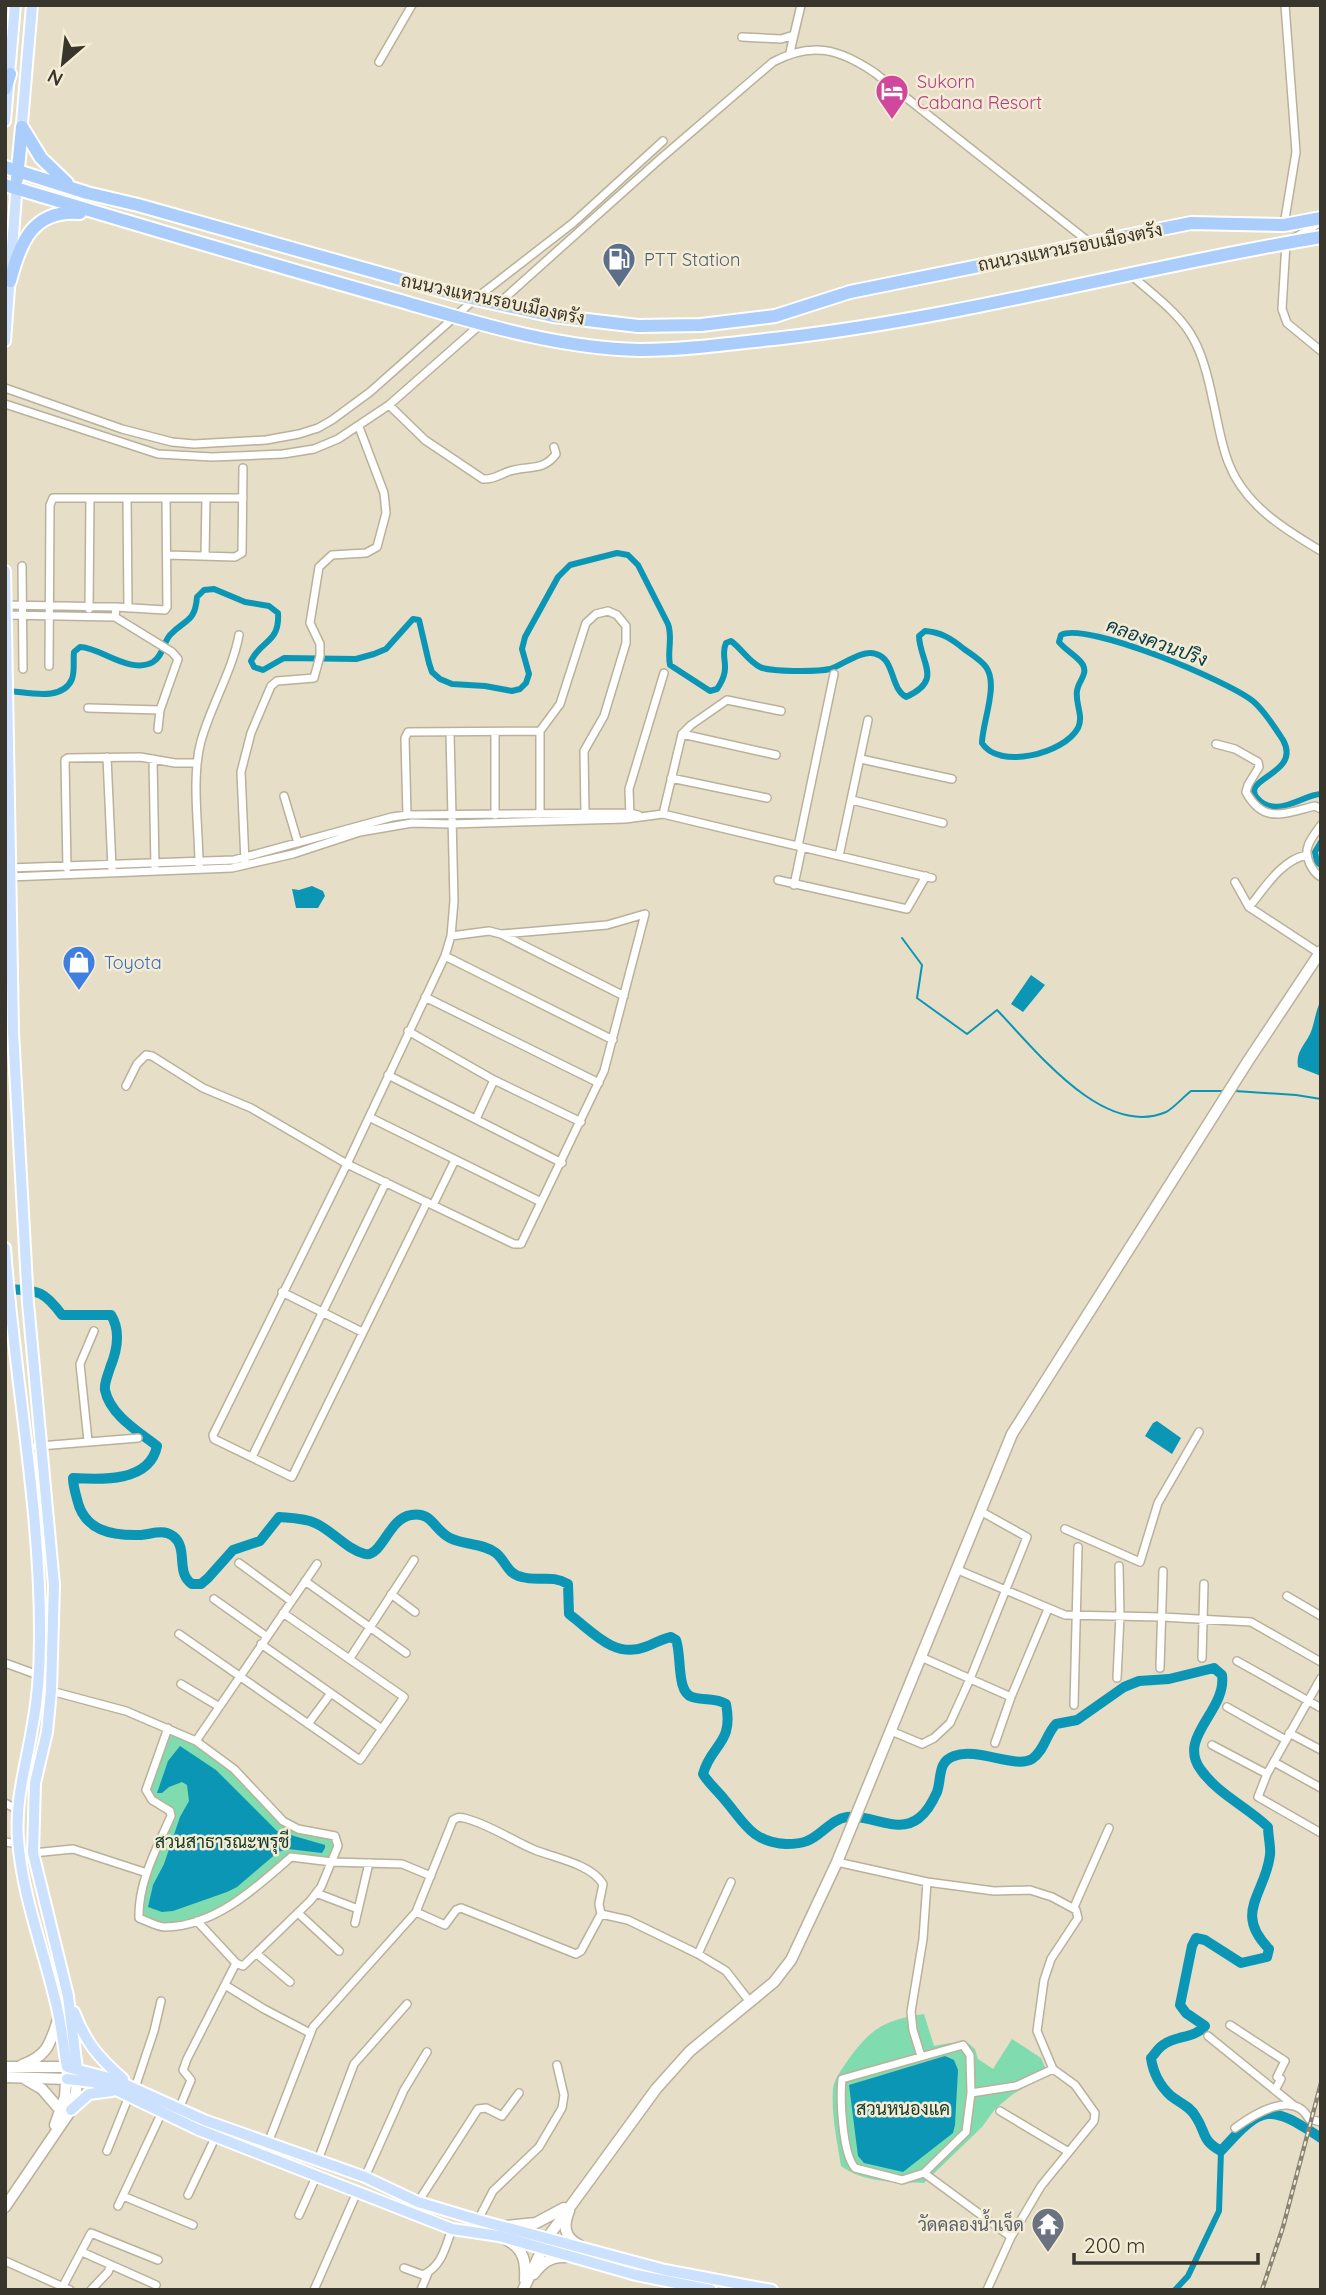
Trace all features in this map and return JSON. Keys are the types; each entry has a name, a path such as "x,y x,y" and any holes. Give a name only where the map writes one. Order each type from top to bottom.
{"highway":[{"path":"5,89 9,74"},
{"path":"11,187 22,127"},
{"path":"22,127 34,150 46,165 80,191"},
{"name":"ถนนวงแหวนรอบเมืองตรัง","path":"14,170 80,191 475,299 553,316 638,327 701,325 775,316 850,292 1191,223 1284,225 1321,220"},
{"name":"ถนนวงแหวนรอบเมืองตรัง","path":"11,187 481,324 587,347 641,350 690,348 816,334 940,314 1321,237"},
{"path":"10,281 18,252 26,238 35,226 55,213 68,212 125,220"}],"main road":[{"path":"5,121 15,5"},
{"path":"22,127 32,5"},
{"path":"5,341 10,281 11,187"},
{"path":"5,571 13,1032 28,1303 54,1585 55,1643 47,1732 35,1783 33,1853 68,1996 86,2041 94,2053 132,2090 365,2177 418,2202 478,2220 500,2231"},
{"path":"5,1248 36,1522 40,1585 38,1675 18,1810 21,1870 72,2074"},
{"path":"68,1996 72,2074"},
{"path":"72,2074 113,2078 162,2112 452,2230 500,2231 586,2248 665,2270 772,2290"},
{"path":"72,2074 118,2091"},
{"path":"66,2110 89,2094 132,2090"},
{"path":"545,2242 590,2261 636,2275 711,2290"}],"street":[{"path":"379,62 412,5"},
{"path":"790,52 801,5"},
{"path":"1284,225 1296,152 1285,5"},
{"path":"742,37 787,38 794,35"},
{"path":"498,304 773,62 790,52 812,49 835,52 856,61 1089,242"},
{"path":"5,388 122,429 172,442 194,444 266,440 299,434 332,421 370,391 475,299 573,223 663,141"},
{"path":"1321,220 1286,243 1282,309 1287,323 1321,351"},
{"path":"1131,275 1180,321 1194,340 1207,373 1229,464 1243,490 1258,508 1278,524 1321,551"},
{"path":"5,404 158,454 283,454 338,439 359,427 389,405 481,324"},
{"path":"389,405 425,440 483,479 492,480 512,470 537,469 553,458 556,454 554,447"},
{"path":"245,862 241,772 251,733 271,686 277,681 314,678 317,673 320,644 310,623 319,567 332,555 366,553 377,547 386,513 384,493 359,427"},
{"path":"167,555 235,557 242,553 243,468"},
{"path":"49,666 51,500 58,497 243,498"},
{"path":"89,616 90,498"},
{"path":"127,498 128,608"},
{"path":"6,605 164,610 167,607 166,498"},
{"path":"205,556 206,498"},
{"path":"22,566 23,669"},
{"path":"115,617 116,607"},
{"path":"540,814 540,731 560,704 586,623 596,614 608,611 617,615 626,626 626,643 604,716 584,751 585,814"},
{"path":"6,615 115,617 172,652 178,663 160,710 158,729"},
{"path":"199,866 197,763 201,741 232,661 239,635"},
{"path":"633,815 629,789 664,673"},
{"path":"793,886 834,674"},
{"path":"663,814 682,734 691,725 727,700 781,711"},
{"path":"88,708 160,710"},
{"path":"839,856 868,720"},
{"path":"407,815 408,732 540,731"},
{"path":"495,732 495,814"},
{"path":"450,733 454,901 451,936 347,1164 213,1437 292,1477 362,1332 455,1160"},
{"path":"682,734 776,755"},
{"path":"1216,744 1236,749 1258,762 1259,767 1246,792 1259,810 1267,814 1282,814 1315,806 1321,809"},
{"path":"67,874 65,760 107,757 197,763"},
{"path":"107,757 112,873"},
{"path":"153,759 156,872"},
{"path":"861,759 953,779"},
{"path":"671,778 767,798"},
{"path":"284,796 298,843"},
{"path":"852,800 943,823"},
{"path":"245,862 298,843 407,815 451,820 495,814 633,815"},
{"path":"9,872 156,872 245,862 386,826 412,823 663,814 929,877 907,909 793,886 778,880"},
{"path":"1321,825 1308,846 1307,855 1313,872 1321,877"},
{"path":"1249,907 1285,864 1307,855"},
{"path":"9,872 67,865 155,863 199,866"},
{"path":"526,2289 545,2242 656,2089 690,2051 774,1982 791,1960 853,1825 1013,1434 1236,1079 1319,955 1249,907 1235,882"},
{"path":"125,1086 137,1064 146,1055 152,1056 203,1088 251,1108 347,1164 514,1244 521,1244 599,1083 613,1040 645,914 607,925 501,934"},
{"path":"451,936 489,931 501,934 624,996"},
{"path":"444,956 613,1040"},
{"path":"425,997 599,1083"},
{"path":"408,1031 494,1080 581,1122"},
{"path":"388,1075 562,1163"},
{"path":"477,1119 494,1080"},
{"path":"369,1117 541,1202"},
{"path":"252,1458 386,1182"},
{"path":"282,1292 362,1332"},
{"path":"88,1441 80,1364 94,1331"},
{"path":"1065,1529 1140,1562 1158,1503 1199,1432"},
{"path":"27,1447 138,1437"},
{"path":"891,1731 922,1744 934,1738 950,1723 970,1679 1027,1537 982,1512"},
{"path":"1073,1705 1078,1547"},
{"path":"350,1658 414,1560"},
{"path":"239,1563 291,1601"},
{"path":"196,1741 317,1564"},
{"path":"1117,1678 1120,1616 1118,1566"},
{"path":"958,1570 1065,1615 1251,1622 1321,1662"},
{"path":"1160,1668 1163,1572"},
{"path":"305,1581 406,1653"},
{"path":"1202,1658 1204,1584"},
{"path":"391,1594 415,1612"},
{"path":"1287,1596 1321,1616"},
{"path":"214,1600 267,1636"},
{"path":"995,1743 1048,1609"},
{"path":"179,1634 360,1760 404,1697 283,1613"},
{"path":"261,1644 382,1729"},
{"path":"921,1657 1011,1697"},
{"path":"1237,1661 1321,1708"},
{"path":"5,1663 38,1675"},
{"path":"1321,1678 1287,1736 1258,1797 1321,1833"},
{"path":"181,1684 218,1706"},
{"path":"51,1691 126,1711 196,1741 234,1769 283,1821 298,1829 335,1836 338,1846 316,1893 243,1966 236,1964 197,1921"},
{"path":"308,1724 331,1693"},
{"path":"1227,1707 1321,1750"},
{"path":"168,1728 146,1790 152,1800 170,1811 171,1816 147,1873 139,1903 139,1918 163,1927 197,1921 244,1898 291,1857 332,1862 402,1864 430,1876"},
{"path":"1212,1745 1267,1774"},
{"path":"1274,1762 1321,1788"},
{"path":"5,1803 18,1810"},
{"path":"268,2143 313,2027 416,1912 453,1820 463,1818 489,1827 535,1850 565,1860 599,1878 603,1884 598,1904 601,1913 581,1951 576,1954 461,1908 456,1910 445,1925 416,1912"},
{"path":"987,2290 1011,2237 1041,2186 1091,2127 1096,2113 1075,2085 1053,2069 1037,2031 1039,2009 1051,1959 1077,1919 1073,1907 1109,1828"},
{"path":"5,1842 19,1844"},
{"path":"33,1853 73,1849 147,1873"},
{"path":"837,1862 927,1882 994,1892 1030,1890 1073,1907"},
{"path":"355,1923 369,1863"},
{"path":"698,1954 731,1882"},
{"path":"921,2056 911,2012 923,1939 927,1882"},
{"path":"316,1893 358,1909"},
{"path":"298,1913 339,1951"},
{"path":"601,1913 628,1920 698,1954 726,1971 750,2002"},
{"path":"257,1954 290,1982"},
{"path":"179,2109 191,2080 183,2070 187,2059 236,1964"},
{"path":"225,1985 310,2033"},
{"path":"107,2151 154,2031 161,2001"},
{"path":"318,2160 354,2064 407,2004"},
{"path":"10,2067 38,2058 47,2050 59,2017"},
{"path":"1230,2025 1284,2061 1277,2077 1281,2079 1276,2090"},
{"path":"1208,2036 1292,2104 1304,2109 1309,2119 1321,2122"},
{"path":"963,2045 970,2055 971,2094 966,2132 924,2173 902,2180 855,2168 848,2154 840,2093 842,2079 921,2056 963,2045"},
{"path":"365,2177 404,2090 427,2052"},
{"path":"478,2220 493,2191 539,2147 562,2108 564,2095 557,2065"},
{"path":"10,2067 72,2074"},
{"path":"971,2094 1016,2086 1053,2069"},
{"path":"5,2077 24,2079 72,2074"},
{"path":"5,2207 50,2139 76,2093 72,2074"},
{"path":"24,2079 66,2110"},
{"path":"418,2202 478,2109 486,2108 502,2116 519,2093"},
{"path":"1235,2128 1255,2113 1292,2104"},
{"path":"999,2111 1068,2151"},
{"path":"118,2206 162,2112"},
{"path":"188,2195 216,2136"},
{"path":"924,2173 1011,2237"},
{"path":"299,2215 317,2177"},
{"path":"314,2290 356,2192"},
{"path":"122,2196 193,2225"},
{"path":"500,2231 536,2223 558,2213 573,2201"},
{"path":"573,2201 567,2215 566,2233 573,2242 586,2248"},
{"path":"404,2268 423,2275 428,2273 440,2263 452,2230"},
{"path":"500,2231 523,2255 526,2263 526,2289"},
{"path":"5,2261 66,2288 91,2233 158,2260"},
{"path":"82,2252 156,2285"},
{"path":"526,2289 538,2268 553,2257 590,2261"},
{"path":"91,2290 111,2265"},
{"path":"421,2290 428,2273"}],"green space":[{"name":"สวนสาธารณะพรุชี","path":"168,1728 196,1741 234,1769 283,1821 338,1840 332,1862 291,1857 248,1893 201,1920 165,1927 139,1918 147,1873 171,1816 146,1790"},
{"name":"สวนหนองแค","path":"924,2014 934,2046 968,2043 975,2049 978,2059 993,2069 1012,2039 1041,2058 1048,2074 1013,2094 995,2109 982,2127 924,2183 880,2180 850,2172 841,2166 835,2128 833,2098 837,2078 856,2049 880,2027 899,2019"}],"water":[{"path":"312,886 323,891 325,896 318,908 296,908 292,889"},
{"path":"1031,975 1045,985 1023,1012 1011,1004"},
{"path":"1321,1000 1321,1076 1298,1067 1298,1061"},
{"path":"1157,1421 1181,1438 1172,1454 1145,1436"},
{"name":"สวนสาธารณะพรุชี","path":"180,1746 216,1770 277,1831 325,1845 322,1853 288,1849 278,1852 237,1887 227,1892 173,1911 162,1912 148,1907 153,1885 189,1801 187,1785 182,1782 157,1793 168,1761"},
{"path":"945,2056 954,2060 958,2070 953,2133 903,2172 864,2163 858,2156 849,2085"}],"waterway":[{"name":"คลองควนปริง","path":"5,691 42,694 60,691 72,679 74,652 80,647 125,663 144,665 153,662 170,635 192,616 197,597 204,590 214,589 245,602 269,606 278,613 278,623 273,636 251,661 254,667 263,670 284,658 356,659 374,654 386,649 413,619 419,620 432,672 440,679 452,684 512,691 520,689 526,683 529,674 522,649 525,637 558,577 570,565 617,553 628,555 638,565 668,624 670,665 710,691 717,689 722,681 725,668 724,648 726,643 731,641 756,665 773,670 824,670 859,655 876,654 890,667 897,687 906,697 918,691 927,677 919,636 925,631 931,632 955,642 981,662 990,675 990,694 982,743 990,751 1002,756 1031,755 1059,745 1071,737 1080,723 1077,691 1084,675 1083,665 1059,642 1061,635 1076,633 1127,645 1189,668 1254,702 1283,740 1287,751 1285,761 1279,768 1257,785 1254,791 1257,798 1272,807 1321,794"},
{"name":"คลองควนปริง","path":"1321,842 1315,852 1317,862 1321,865"},
{"path":"902,938 922,965 917,998 967,1034 997,1010 1072,1086 1095,1102 1118,1113 1142,1117 1166,1112 1191,1091 1226,1091"},
{"path":"1235,1091 1321,1099"},
{"path":"5,1289 44,1295 62,1315 111,1315 114,1321 117,1341 105,1385 108,1399 126,1422 157,1446 153,1458 135,1472 110,1478 73,1478 81,1510 93,1525 120,1534 161,1532 173,1536 180,1547 184,1574 192,1584 201,1584 233,1550 260,1541 279,1517 315,1523 352,1548 371,1554 403,1518 411,1515 424,1516 450,1538 485,1547 496,1553 517,1575 556,1579 568,1584 569,1614 613,1646 634,1650 671,1637 676,1640 681,1681 687,1694 726,1704 727,1728 703,1774 743,1823 764,1839 789,1844 804,1842 841,1818 847,1817 902,1825 911,1823 922,1816 932,1803 942,1766 954,1756 973,1754 1016,1761 1032,1759 1056,1724 1077,1720 1124,1687 1139,1681 1169,1679 1214,1668 1222,1675 1222,1688 1198,1735 1194,1746 1195,1758 1208,1779 1268,1827 1270,1855 1252,1914 1253,1924 1269,1949 1267,1957 1241,1963 1205,1940 1196,1938 1180,2005 1186,2013 1205,2026 1196,2033 1163,2045 1151,2058 1152,2063 1164,2088 1191,2110 1207,2140 1221,2151 1247,2124 1267,2114 1289,2119 1321,2138"},
{"path":"1175,2290 1188,2276 1219,2211 1221,2151"}],"railway":[{"path":"1262,2290 1283,2227 1321,2083"}],"place":[{"name":"Sukorn Cabana Resort","path":"892,121"},
{"name":"PTT Station","path":"619,289"},
{"name":"Toyota","path":"79,992"},
{"name":"วัดคลองน้ำเจ็ด","path":"1048,2254"}]}
